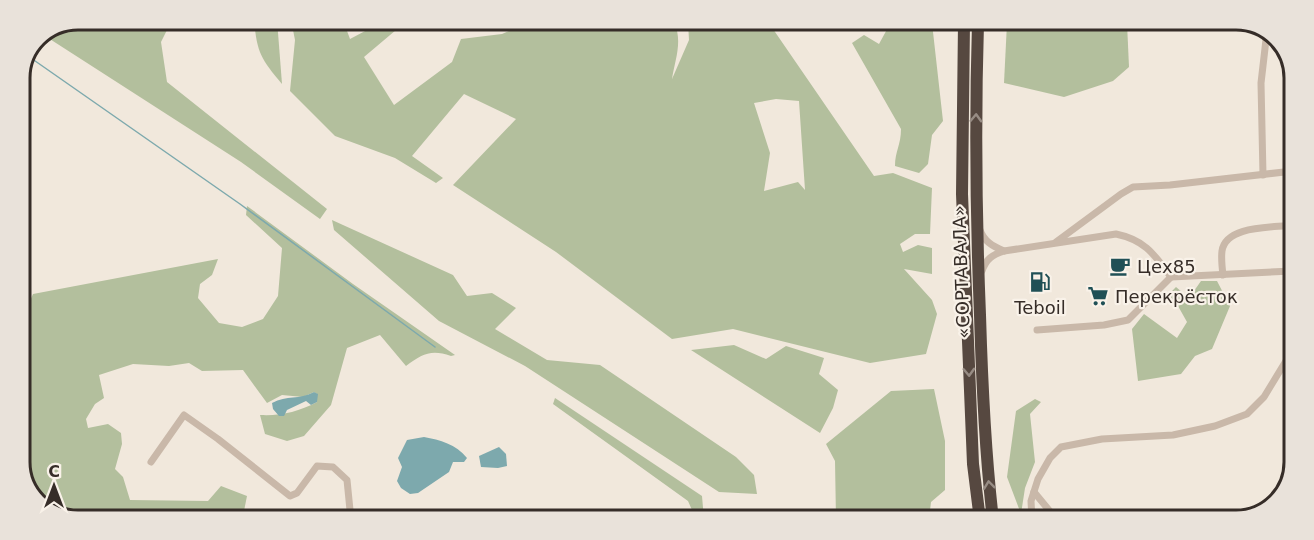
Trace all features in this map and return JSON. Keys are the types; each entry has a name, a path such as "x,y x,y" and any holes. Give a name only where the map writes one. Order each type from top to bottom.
{"highway":[{"name":"«СОРТАВАЛА»","path":"964,30 962,194 973,464 979,510"},
{"name":"«СОРТАВАЛА»","path":"978,30 975,133 979,290 986,458 992,510"}],"street":[{"path":"1263,175 1261,82 1266,40"},
{"path":"1054,243 1133,187 1284,172"},
{"path":"977,211 980,232 984,238 992,246 1004,251"},
{"path":"1223,275 1222,250 1227,240 1236,233 1284,226"},
{"path":"979,290 982,270 986,261 993,255 1004,251 1116,234 1132,237 1151,250 1171,277"},
{"path":"1037,330 1104,325 1128,320 1171,277 1284,271"},
{"path":"1031,510 1031,501 1038,479 1050,458 1061,447 1102,439 1173,435 1215,426 1247,414 1264,397 1284,364"},
{"path":"152,462 184,415 290,496 297,493 317,466 333,467 347,480 350,510"},
{"path":"1034,492 1049,510"}],"green space":[{"path":"78,30 167,30 161,42 167,82 327,209 320,219 241,162 50,39"},
{"path":"256,30 278,30 282,84 261,55"},
{"path":"293,30 347,30 350,39 367,30 396,30 364,57 394,105 452,62 461,39 502,34 511,30 677,30 678,43 672,79 689,40 688,30 774,30 874,176 893,173 932,188 930,234 915,234 900,244 903,252 918,245 932,248 932,274 904,269 932,300 937,314 926,354 870,363 733,329 672,339 556,252 453,185 516,119 464,94 412,156 443,178 436,183 395,158 335,136 290,91 295,40","holes":["776,99 799,101 805,190 798,182 764,191 770,153 754,103"]},
{"path":"887,30 933,30 943,121 932,135 928,164 919,173 895,166 901,129 852,43 864,35 879,44"},
{"path":"1007,30 1127,30 1129,67 1113,81 1064,97 1004,83"},
{"path":"247,206 455,355 427,354 406,366 380,335 347,348 331,405 304,436 287,441 265,434 260,415 296,411 317,402 317,394 314,392 303,397 282,395 267,403 243,370 202,371 189,363 169,366 133,364 99,375 104,398 95,404 86,419 88,428 108,424 121,433 122,444 115,469 123,477 130,500 208,501 221,486 247,496 244,510 72,510 54,504 40,491 30,465 30,301 33,294 218,259 212,275 200,284 198,298 219,323 242,327 263,319 278,296 282,248 246,215"},
{"path":"332,220 453,275 467,296 492,293 516,308 495,329 547,360 600,365 736,457 754,475 757,494 719,492 525,366 439,321 334,230"},
{"path":"1201,281 1217,281 1230,306 1212,349 1195,356 1181,374 1138,381 1132,329 1144,314 1177,338 1187,322 1178,306 1164,299 1176,287 1189,298"},
{"path":"734,345 766,359 786,346 824,358 819,374 838,390 833,408 820,433 691,350"},
{"path":"934,389 945,441 945,490 931,502 930,510 836,510 835,461 826,444 891,391"},
{"path":"555,398 702,496 703,510 692,510 688,501 553,404"},
{"path":"1035,399 1041,402 1030,414 1035,462 1025,488 1022,510 1019,510 1007,477 1016,411"}],"water":[{"path":"314,392 318,394 317,402 311,405 306,401 287,410 284,416 279,416 273,409 272,403"},
{"path":"424,437 453,446 467,458 464,462 453,462 449,472 418,493 410,494 401,488 397,481 402,467 398,458 407,440"},
{"path":"499,447 506,454 507,466 481,467 479,456"}],"waterway":[{"path":"34,60 240,204 435,347"}],"place":[{"name":"Цех85","path":"1120,266"},
{"name":"Teboil","path":"1040,282"},
{"name":"Перекрёсток","path":"1098,296"}]}
